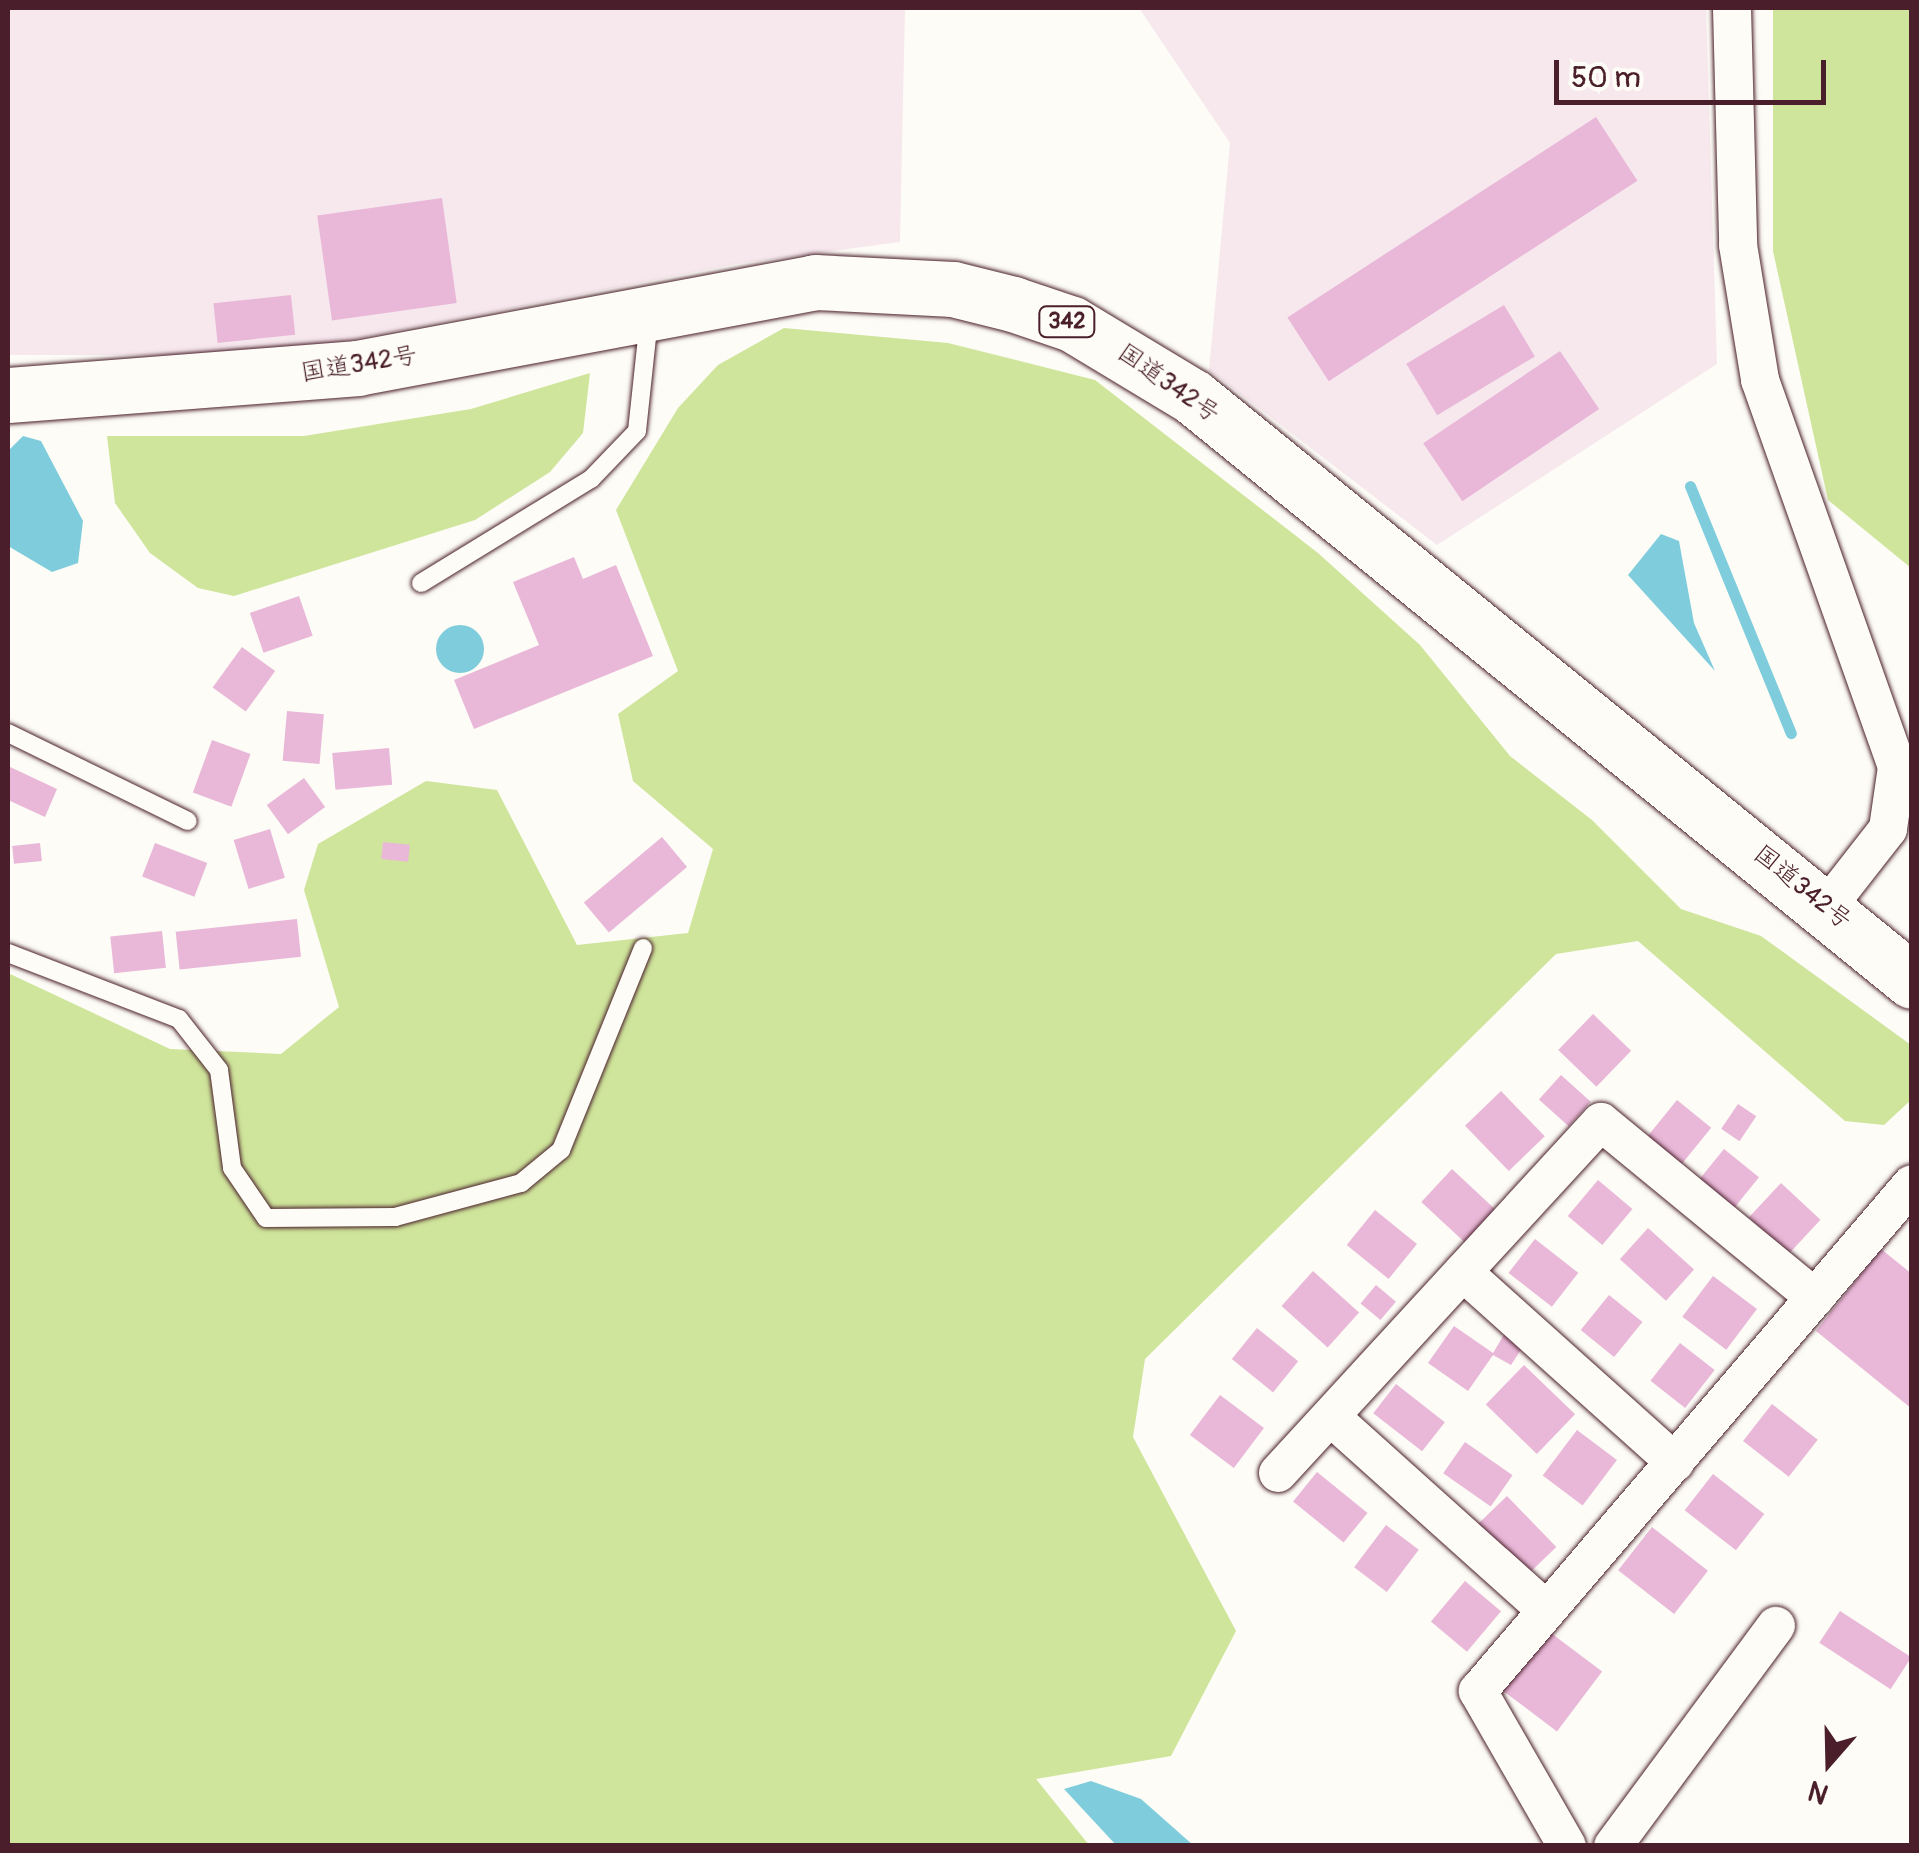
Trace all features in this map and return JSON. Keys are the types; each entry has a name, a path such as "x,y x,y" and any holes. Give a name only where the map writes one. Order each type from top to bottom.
{"highway":[{"name":"国道342号","path":"8,395 357,368 815,282 953,289 1072,324 1193,396 1827,907 1912,981"}],"street":[{"path":"1732,8 1738,244 1760,380 1897,767 1888,829 1827,907"},
{"path":"1278,1473 1602,1122 1816,1298"},
{"path":"1567,1846 1478,1691 1912,1184"},
{"path":"1463,1272 1675,1462"},
{"path":"1331,1417 1546,1610"},
{"path":"1612,1846 1776,1626"}],"lane":[{"path":"421,582 591,479 636,431 649,313"},
{"path":"8,732 188,821"},
{"path":"8,953 179,1019 220,1070 232,1168 266,1218 395,1217 521,1183 561,1150 643,948"}],"shaded area":[{"path":"8,8 905,8 900,242 736,264 339,342 205,355 8,355"},
{"path":"1139,8 1706,8 1717,364 1437,545 1209,370 1230,143"}],"green space":[{"path":"1773,8 1911,8 1911,568 1828,500 1773,251"},
{"path":"784,328 948,343 1095,380 1318,553 1420,645 1510,756 1592,820 1681,909 1761,936 1911,1045 1911,1100 1884,1125 1845,1121 1638,941 1556,954 1145,1359 1133,1437 1236,1631 1171,1756 1036,1779 1089,1845 8,1845 8,973 170,1049 281,1054 339,1007 304,890 318,844 426,781 497,790 577,945 688,933 713,849 633,781 618,714 678,671 616,510 678,408 718,365"},
{"path":"590,373 583,433 550,472 475,520 234,596 198,588 150,553 115,503 107,436 304,436 471,409"}],"water":[{"path":"23,436 41,441 83,521 78,563 52,572 8,546 8,451"},
{"path":"1661,534 1679,541 1694,623 1715,671 1628,575"},
{"path":"460,625 477,632 484,649 477,666 460,673 443,666 436,649 443,632"},
{"path":"1091,1781 1141,1799 1193,1845 1116,1845 1064,1789"}],"building":[{"path":"1596,117 1637,181 1329,381 1287,317"},
{"path":"442,198 457,303 332,321 317,216"},
{"path":"291,295 295,335 218,343 213,303"},
{"path":"1504,305 1535,356 1437,415 1406,364"},
{"path":"1560,351 1599,409 1462,501 1423,443"},
{"path":"574,557 583,579 616,565 653,656 474,729 454,680 539,645 513,582"},
{"path":"299,596 313,636 264,653 250,613"},
{"path":"242,647 275,671 246,712 213,687"},
{"path":"287,711 324,714 320,764 283,761"},
{"path":"212,740 251,754 231,807 193,793"},
{"path":"389,748 392,785 335,790 332,753"},
{"path":"8,766 57,789 45,817 8,800"},
{"path":"304,778 325,807 288,834 267,805"},
{"path":"270,829 285,878 249,889 234,840"},
{"path":"662,837 687,867 609,932 584,903"},
{"path":"383,842 410,845 408,862 381,859"},
{"path":"40,843 42,861 14,864 12,846"},
{"path":"155,843 207,863 194,897 142,877"},
{"path":"297,919 301,957 180,970 176,932"},
{"path":"162,931 166,968 114,973 110,936"},
{"path":"1593,1014 1631,1051 1596,1087 1558,1050"},
{"path":"1561,1075 1591,1102 1569,1126 1539,1100"},
{"path":"1501,1091 1545,1136 1509,1171 1465,1126"},
{"path":"1677,1100 1711,1128 1680,1166 1646,1138"},
{"path":"1738,1104 1756,1116 1739,1141 1721,1129"},
{"path":"1724,1149 1759,1177 1733,1209 1698,1181"},
{"path":"1452,1169 1496,1210 1465,1243 1421,1202"},
{"path":"1598,1180 1632,1209 1602,1245 1568,1216"},
{"path":"1781,1183 1820,1220 1788,1254 1749,1217"},
{"path":"1375,1210 1417,1244 1389,1279 1347,1245"},
{"path":"1648,1228 1694,1269 1666,1301 1620,1259"},
{"path":"1535,1239 1578,1273 1552,1307 1509,1273"},
{"path":"1881,1249 1912,1274 1912,1409 1816,1331"},
{"path":"1313,1271 1359,1312 1328,1347 1282,1306"},
{"path":"1713,1276 1757,1309 1726,1350 1682,1317"},
{"path":"1376,1285 1396,1302 1380,1320 1361,1303"},
{"path":"1609,1295 1642,1322 1614,1357 1581,1330"},
{"path":"1454,1326 1493,1353 1505,1333 1524,1345 1511,1365 1493,1355 1468,1391 1428,1363"},
{"path":"1257,1328 1298,1361 1273,1392 1232,1359"},
{"path":"1680,1343 1715,1370 1685,1408 1650,1381"},
{"path":"1524,1365 1575,1414 1537,1454 1486,1405"},
{"path":"1396,1384 1445,1422 1422,1451 1373,1413"},
{"path":"1220,1395 1264,1428 1234,1468 1190,1435"},
{"path":"1772,1404 1818,1440 1789,1477 1743,1441"},
{"path":"1577,1430 1617,1460 1583,1506 1543,1476"},
{"path":"1465,1442 1513,1475 1491,1506 1443,1473"},
{"path":"1317,1472 1368,1513 1344,1542 1293,1502"},
{"path":"1713,1474 1764,1514 1736,1550 1685,1510"},
{"path":"1507,1496 1556,1547 1528,1575 1478,1524"},
{"path":"1386,1525 1419,1550 1387,1592 1354,1567"},
{"path":"1652,1527 1708,1571 1674,1614 1618,1570"},
{"path":"1465,1581 1501,1611 1467,1652 1431,1622"},
{"path":"1840,1611 1911,1657 1891,1689 1819,1643"},
{"path":"1547,1630 1602,1672 1557,1731 1502,1690"}],"waterway":[{"path":"1690,486 1791,733"}]}
